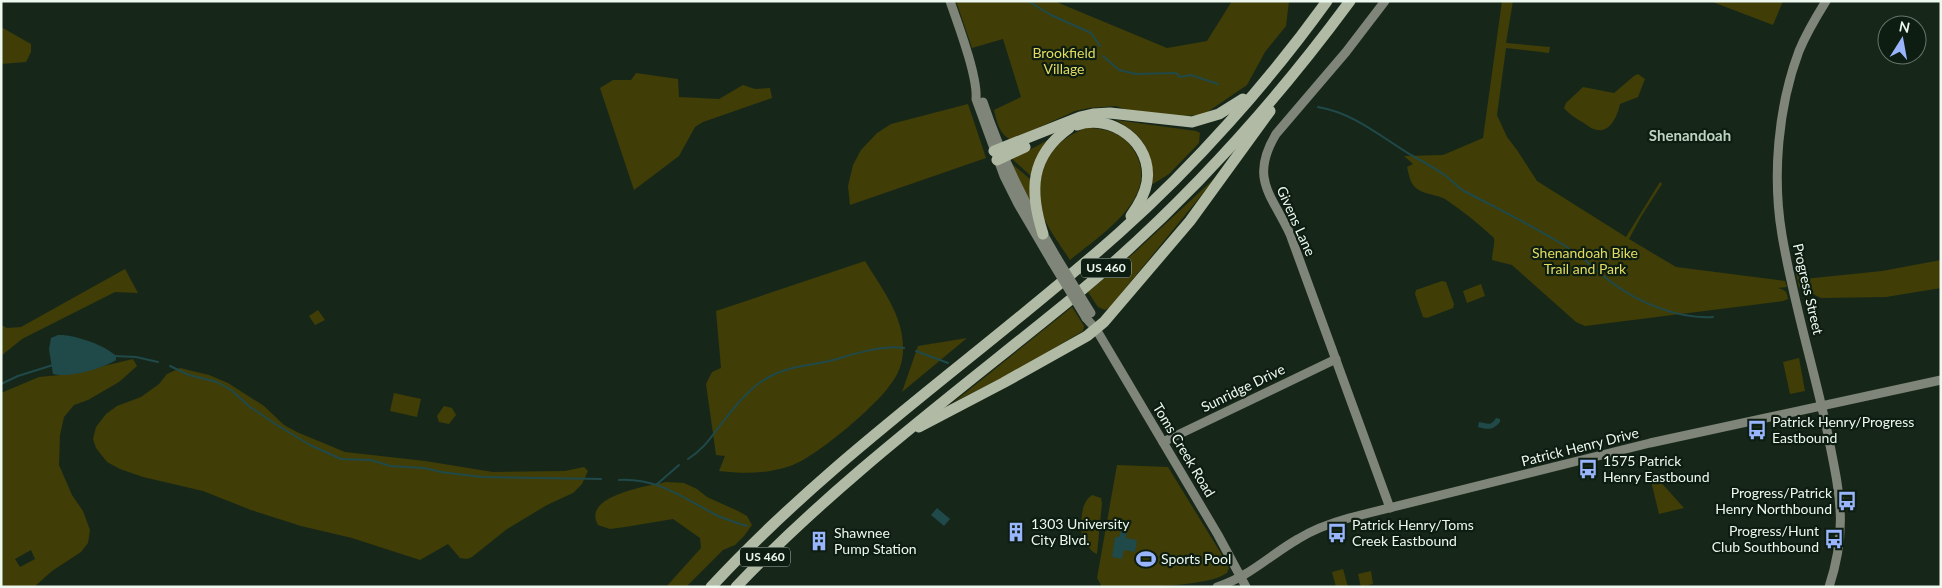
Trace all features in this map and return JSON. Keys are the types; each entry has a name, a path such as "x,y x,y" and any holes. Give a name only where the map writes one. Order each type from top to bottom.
{"highway":[{"name":"US 460","path":"712,587 739,557 781,516 836,466 1023,314 1118,234 1160,195 1260,86 1327,1"},
{"name":"US 460","path":"736,587 795,528 897,439 1070,299 1173,207 1223,155 1294,74 1350,1"},
{"path":"897,439 1003,383 1087,336 1096,329 1111,315 1206,200 1272,109 1294,74"},
{"path":"999,154 1093,114 1199,122 1219,114 1260,86"},
{"path":"999,154 1085,123 1099,122 1114,126 1127,133 1137,143 1143,154 1147,167 1147,181 1136,209 1118,234"},
{"path":"1042,234 1034,204 1033,190 1036,172 1046,151 1060,134 1069,128"}],"street":[{"name":"Toms Creek Road","path":"950,1 977,92 982,97 999,154 1018,204 1096,329 1246,587"},
{"name":"Givens Lane","path":"1385,1 1346,52 1276,134 1265,159 1264,168 1266,188 1270,199 1290,234 1390,508"},
{"name":"Progress Street","path":"1826,1 1799,51 1791,77 1782,120 1777,173 1782,234 1838,484 1842,515 1838,552 1829,587"},
{"name":"Toms Creek Road","path":"999,154 1054,260"},
{"name":"Sunridge Drive","path":"1163,442 1336,360"},
{"name":"Patrick Henry Drive","path":"1218,587 1241,577 1265,563 1297,539 1317,528 1341,520 1650,443 1941,380"}],"green space":[{"name":"Brookfield Village","path":"956,1 1054,1 1167,48 1207,41 1232,1 1289,1 1286,26 1265,52 1247,85 1203,115 1183,116 1133,112 1116,106 1089,108 1075,111 1011,140 1001,131 994,110 1021,97 1003,39 972,48"},
{"name":"Shenandoah Bike Trail and Park","path":"1502,1 1513,1 1506,43 1550,47 1549,53 1506,48 1497,115 1507,137 1537,181 1626,237 1660,182 1662,184 1629,239 1676,267 1785,281 1787,287 1778,288 1785,291 1788,299 1585,326 1576,322 1512,265 1492,260 1494,238 1477,223 1445,199 1423,192 1414,186 1407,167 1413,164 1404,156 1443,155 1483,138"},
{"path":"1710,1 1783,1 1773,25"},
{"path":"1,27 31,44 31,52 26,62 1,64"},
{"path":"636,73 678,79 679,97 719,99 743,85 755,89 770,88 772,98 703,122 695,127 679,156 634,190 600,88 613,80 631,80"},
{"path":"1638,74 1645,79 1638,97 1620,104 1616,117 1603,130 1592,129 1564,108 1566,103 1583,87 1614,93"},
{"path":"968,104 986,158 850,205 848,186 853,165 861,150 877,133 891,124"},
{"path":"1116,120 1196,131 1200,133 1199,143 1169,174 1153,184 1151,162 1145,146 1134,132"},
{"path":"1086,128 1112,132 1129,143 1140,166 1140,183 1135,198 1124,213 1097,239 1070,260 1052,233 1041,211 1041,181 1047,161 1058,145 1066,138"},
{"path":"1050,139 1031,176 1012,159"},
{"path":"1011,163 1030,179 1031,203"},
{"path":"1217,176 1110,307 1105,310 1098,307 1088,292 1134,253"},
{"path":"1941,260 1941,288 1886,297 1821,298 1799,287 1796,273 1804,279 1882,271"},
{"path":"865,261 891,303 900,326 903,355 898,373 893,381 872,406 844,431 801,461 781,469 764,472 719,471 725,456 716,455 706,384 712,372 721,368 716,311"},
{"path":"125,269 138,293 115,292 22,339 1,356 1,325 7,328 21,327"},
{"path":"1442,281 1446,282 1454,304 1453,308 1427,318 1423,317 1415,294 1416,290"},
{"path":"1481,284 1485,296 1467,303 1463,291"},
{"path":"1072,307 1084,326 1083,331 1017,370 954,402"},
{"path":"318,310 325,320 315,325 309,316"},
{"path":"967,338 902,392 918,346"},
{"path":"1799,358 1805,391 1790,394 1783,362"},
{"path":"133,359 137,366 119,382 88,400 74,405 64,417 60,435 59,465 72,495 83,511 90,530 88,543 81,552 52,571 34,587 1,587 1,393 39,377 70,374","holes":["31,550 35,559 20,567 15,559"]},
{"path":"180,368 209,375 228,383 264,406 284,425 345,452 425,461 493,472 565,471 584,467 588,471 582,484 573,493 547,505 507,529 472,557 467,559 460,558 448,544 420,560 352,538 301,526 251,510 203,491 143,477 107,462 96,448 93,439 96,427 106,414 117,406 141,397 159,384 167,374"},
{"path":"394,393 421,399 417,417 390,411"},
{"path":"444,406 452,408 456,415 449,424 439,422 437,416"},
{"path":"1117,465 1168,467 1222,555 1229,568 1227,573 1203,582 1186,584 1148,587 1102,587 1097,578"},
{"path":"1648,468 1684,508 1659,514"},
{"path":"666,482 684,483 697,489 707,497 747,516 752,525 735,545 723,550 686,587 666,587 701,548 700,538 673,519 610,529 598,525 595,515 599,507 607,500 619,494"},
{"path":"1092,495 1101,498 1102,503 1097,554 1082,540 1081,522 1083,509"},
{"path":"1343,569 1348,587 1336,587 1332,572"},
{"path":"1371,571 1373,584 1361,587 1358,574"}],"water":[{"path":"58,335 72,336 97,344 116,356 116,360 85,372 68,375 53,374 49,349 51,338"},
{"path":"1496,418 1500,419 1500,422 1493,428 1478,427 1479,422 1487,424"},
{"path":"937,508 950,519 944,526 931,515"},
{"path":"1121,531 1127,532 1126,538 1137,540 1135,552 1124,550 1122,559 1112,557 1115,537 1119,537"}],"waterway":[{"path":"1028,1 1051,15 1091,33 1100,46"},
{"path":"1103,56 1119,70 1136,74 1176,73 1180,77 1191,75 1218,84"},
{"path":"1318,107 1344,114 1367,126 1439,171 1464,191 1570,249 1611,282 1634,297 1673,312 1700,317 1713,317"},
{"path":"688,459 707,443 744,397 771,376 788,369 870,350 904,348"},
{"path":"916,351 948,363"},
{"path":"114,356 136,357 158,362"},
{"path":"1,384 18,376 53,365"},
{"path":"170,366 189,375 217,382 231,390 250,407 277,425 310,445 341,459 371,460 390,466 424,468 482,477 601,479"},
{"path":"656,485 679,465"},
{"path":"619,480 647,482 659,486 718,516 747,526"}],"place":[{"name":"Patrick Henry/Progress Eastbound","path":"1757,430"},
{"name":"1575 Patrick Henry Eastbound","path":"1588,469"},
{"name":"Progress/Patrick Henry Northbound","path":"1847,501"},
{"name":"1303 University City Blvd.","path":"1016,532"},
{"name":"Patrick Henry/Toms Creek Eastbound","path":"1337,533"},
{"name":"Progress/Hunt Club Southbound","path":"1834,539"},
{"name":"Shawnee Pump Station","path":"819,541"},
{"name":"Sports Pool","path":"1146,559"}],"district":[{"name":"Shenandoah","path":"1690,136"}]}
